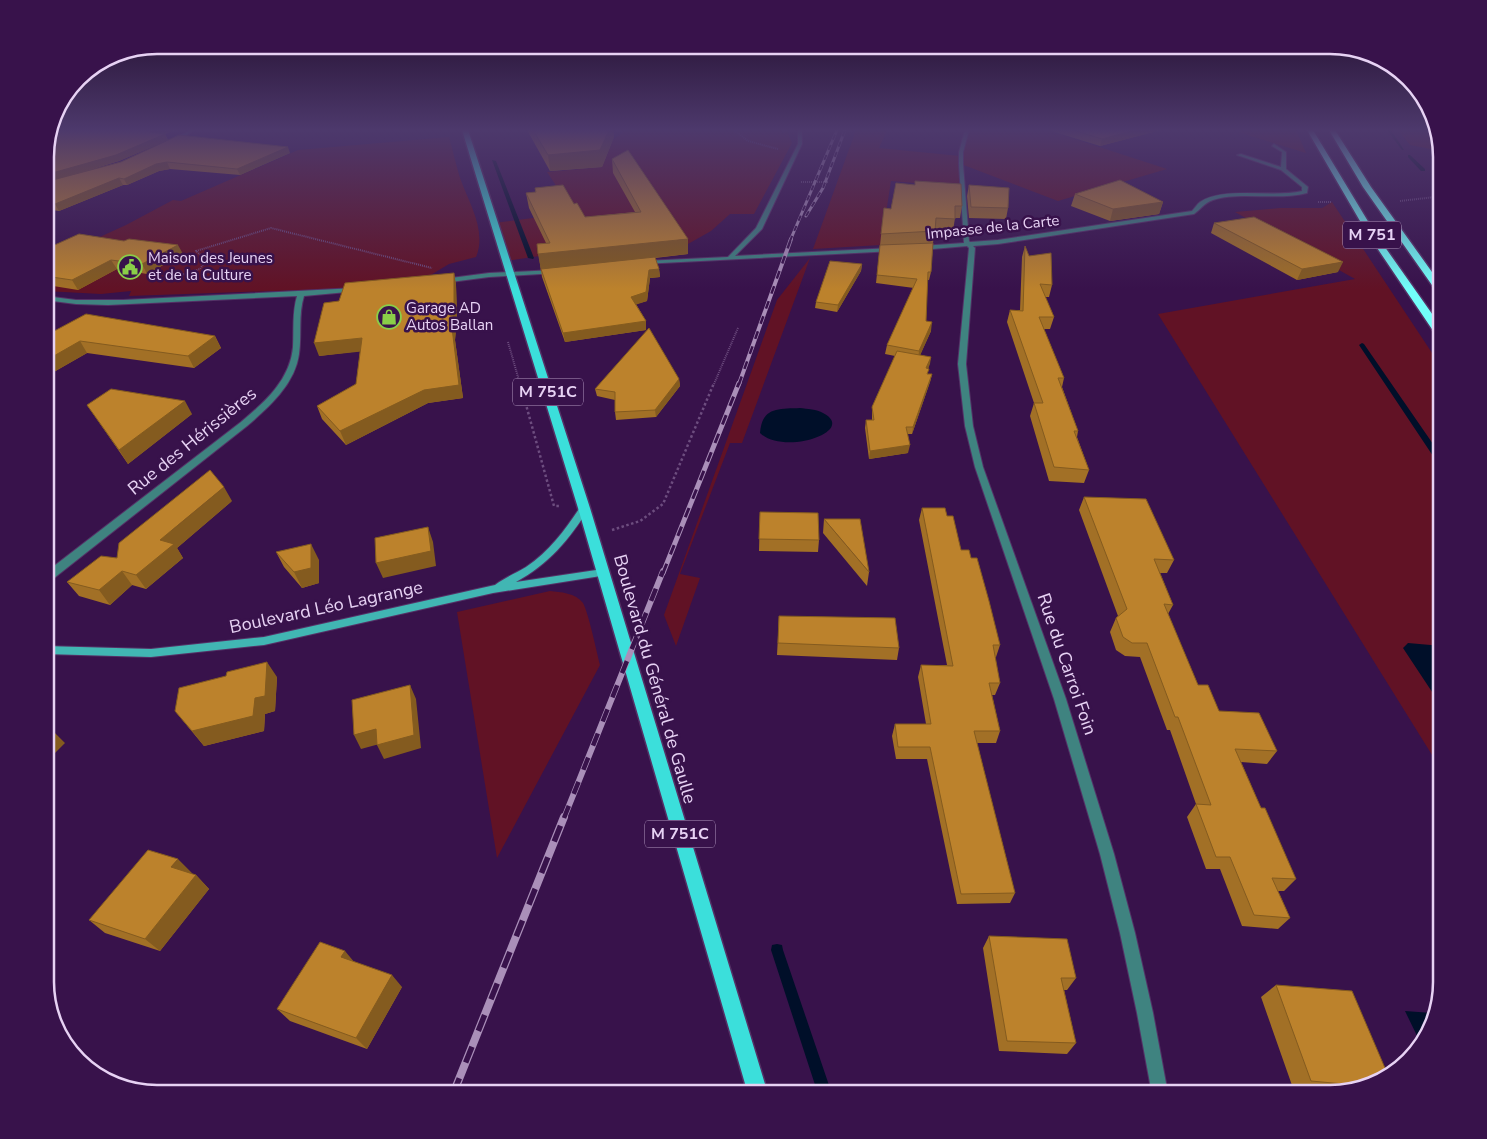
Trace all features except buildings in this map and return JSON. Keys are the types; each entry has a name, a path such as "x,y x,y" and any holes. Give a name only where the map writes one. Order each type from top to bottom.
{"highway":[{"name":"M 751","path":"1341,183 1370,233 1433,323"},
{"name":"M 751","path":"1365,183 1433,281"}],"main road":[{"name":"M 751C","path":"482,183 511,275"},
{"name":"Boulevard du Général de Gaulle","path":"511,275 584,508 755,1085"}],"street":[{"path":"731,257 759,229 781,183"},
{"name":"Rue du Carroi Foin","path":"962,183 966,241 972,248 962,364 969,426 979,467 1071,729 1094,802 1134,957 1158,1085"},
{"name":"Impasse de la Carte","path":"909,249 969,245 1194,212 1196,208 1206,201 1218,197 1289,195 1305,192 1305,187 1300,183"},
{"path":"634,264 731,257 899,249"},
{"path":"431,283 488,275 565,271"},
{"path":"54,299 80,302 123,302 301,295 368,289"},
{"name":"Rue des Hérissières","path":"54,572 228,436 281,387 296,357 297,307 301,295"},
{"name":"Boulevard Léo Lagrange","path":"493,589 528,572 547,558 562,544 584,508"},
{"name":"Boulevard Léo Lagrange","path":"54,650 151,653 264,641 493,589 603,573"}],"path":[{"path":"1396,201 1417,201 1433,197"},
{"path":"165,280 200,269 206,260 196,251 271,228 440,270"},
{"path":"592,535 635,524 653,515 663,504 738,328"}],"shaded area":[{"path":"222,183 462,183 476,217 479,247 476,257 449,264 424,279 361,288 129,296 131,291 101,294 54,291 54,258 126,225 173,200 181,201"},
{"path":"554,183 771,183 754,214 730,214 711,231 688,244 652,247 611,245 507,261 494,223 563,214 565,199"},
{"path":"837,183 891,183 881,245 813,249"},
{"path":"917,183 963,183 963,187"},
{"path":"1011,183 1119,183 1058,201"},
{"path":"1332,202 1433,354 1433,757 1158,314 1355,279 1235,212 1280,208 1322,208"},
{"path":"810,258 742,443 730,443 680,574 700,578 676,646 664,615 777,300"},
{"path":"550,591 572,595 583,603 600,665 497,858 457,612"}],"water":[{"path":"800,408 823,413 831,420 831,427 825,433 800,442 785,442 771,439 760,433 764,418 772,411"},
{"path":"1408,643 1433,645 1433,693 1403,648"},
{"path":"1405,1011 1429,1013 1417,1037"}],"waterway":[{"path":"502,183 531,258"},
{"path":"1362,345 1433,450"},
{"path":"777,950 822,1085"}],"railway":[{"path":"790,241 814,183"},
{"path":"806,216 825,183"},
{"path":"739,384 791,239"},
{"path":"663,573 739,383"},
{"path":"564,818 663,571"},
{"path":"457,1085 564,817"}],"place":[{"name":"Maison des Jeunes et de la Culture","path":"130,267"},
{"name":"Garage AD Autos Ballan","path":"389,317"}]}
